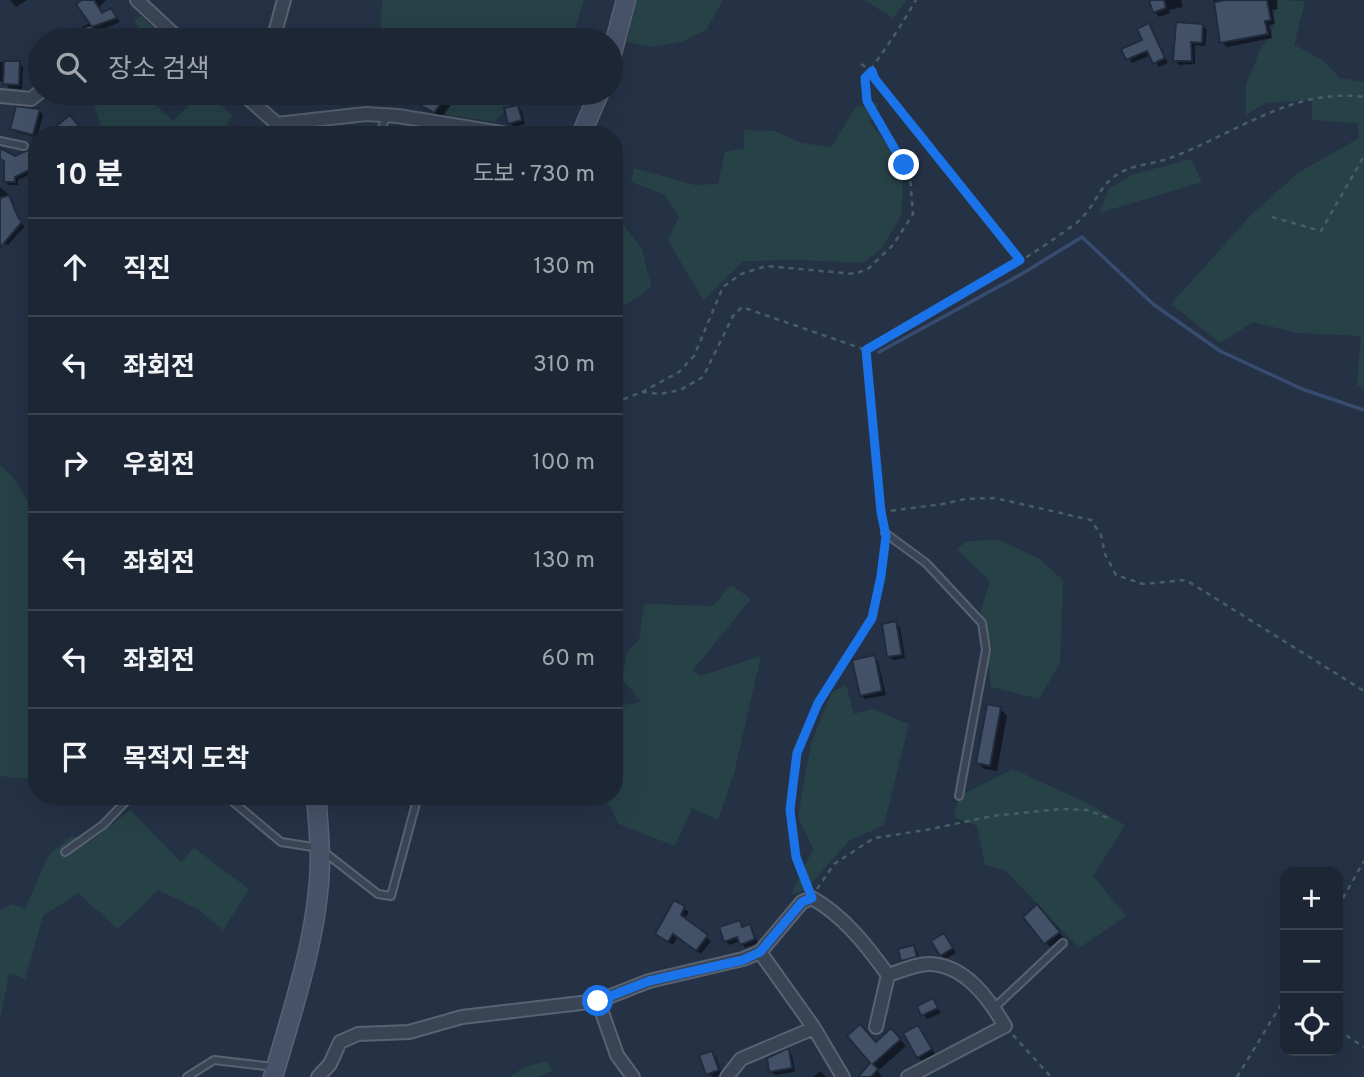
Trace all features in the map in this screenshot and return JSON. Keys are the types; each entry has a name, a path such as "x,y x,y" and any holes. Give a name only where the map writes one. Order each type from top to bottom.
{"street":[{"path":"137,0 167,28"},
{"path":"276,28 284,0"},
{"path":"619,28 626,0"},
{"path":"0,96 28,99"},
{"path":"256,105 271,126"},
{"path":"585,126 594,105"},
{"path":"292,126 366,114 457,126"},
{"path":"274,1072 313,924 320,861 317,805"},
{"path":"318,1077 330,1064 340,1042 358,1034 409,1032 462,1017 598,1001 649,981 743,960 760,952 802,902 812,898 827,907 866,945 888,975 876,1027"},
{"path":"760,952 814,1028 843,1077"},
{"path":"888,975 930,963 956,970 988,997 1005,1026 908,1077"},
{"path":"598,1001 617,1055 633,1077"},
{"path":"726,1077 741,1059 814,1028"}],"lane":[{"path":"383,126 387,115"},
{"path":"0,141 24,146"},
{"path":"885,533 926,563 982,623 986,650 959,796"},
{"path":"65,852 103,825 122,805"},
{"path":"237,805 281,842 319,848 378,894 391,896 416,805"},
{"path":"995,1009 1063,943"},
{"path":"187,1077 214,1060 274,1072"}],"path":[{"path":"623,399 679,372 694,356 723,287 741,274 766,267 855,274 869,268 893,245 913,214 910,176 867,101 865,78 916,0"},
{"path":"861,64 872,71 875,79 1020,260"},
{"path":"642,392 660,394 680,390 703,377 733,316 742,307 866,350 1020,260 1089,213 1113,177 1136,165 1167,160 1285,105 1320,98 1363,97 1364,102"},
{"path":"1272,216 1321,231 1364,156"},
{"path":"812,898 796,857 790,810 797,753 818,703 872,618 881,576 885,533 866,350"},
{"path":"881,512 965,499 995,498 1090,520 1101,535 1105,554 1116,575 1143,584 1186,580 1364,691"},
{"path":"812,898 834,863 874,838 992,816 1061,809 1087,810 1108,818"},
{"path":"1343,898 1364,862"},
{"path":"1237,1077 1280,1006"},
{"path":"1005,1026 1051,1077"},
{"path":"1343,1033 1364,1047"}],"green space":[{"path":"383,0 584,0 576,28 381,28"},
{"path":"636,0 723,0 706,30 683,41 655,47 627,42"},
{"path":"864,0 907,0 893,18"},
{"path":"1277,0 1305,1 1294,45 1321,59 1340,78 1364,82 1364,388 1357,385 1361,336 1298,333 1253,322 1220,343 1171,304 1251,215 1298,173 1359,138 1358,123 1312,120 1312,100 1266,103 1246,115 1246,85 1261,48 1271,37"},
{"path":"141,16 154,28 140,28 134,21"},
{"path":"879,103 870,123 904,165 901,216 881,249 863,263 744,261 703,300 668,240 679,217 664,194 631,182 634,168 694,185 718,184 725,152 744,148 744,130 775,131 801,143 831,147 856,107"},
{"path":"94,105 155,105 173,121 189,105 221,105 232,115 226,126 101,126"},
{"path":"447,105 511,105 495,122 443,113"},
{"path":"1191,159 1202,182 1099,213 1109,189 1131,175"},
{"path":"623,224 642,249 651,287 623,306"},
{"path":"0,465 12,476 28,502 28,779 0,776"},
{"path":"999,540 1038,558 1063,580 1060,663 1039,699 991,687 981,610 990,581 957,549 967,541"},
{"path":"731,585 751,599 692,671 701,676 761,656 734,773 718,820 692,808 675,846 619,824 609,805 623,805 623,705 642,702 623,680 623,674 627,652 639,640 644,604 713,606"},
{"path":"846,685 854,714 872,709 909,724 884,825 849,841 805,890 791,895 813,849 798,817 811,743 832,692"},
{"path":"1013,769 1087,803 1125,825 1093,876 1126,916 1079,948 1005,870 985,865 977,826 954,817 959,796"},
{"path":"130,810 181,862 194,848 249,889 223,930 198,909 158,890 118,929 78,893 43,916 25,979 9,973 0,1019 0,911 11,904 25,909 48,856 72,836 91,841"},
{"path":"547,1061 552,1071 538,1077 510,1077 524,1067"}],"building":[{"path":"82,0 94,0 102,13 111,8 117,18 92,27 76,4"},
{"path":"1149,0 1164,0 1166,8 1153,13"},
{"path":"1267,0 1271,20 1265,21 1268,34 1220,43 1214,2"},
{"path":"1176,22 1203,24 1202,43 1191,42 1192,61 1173,61"},
{"path":"1149,23 1165,58 1153,64 1147,51 1126,60 1121,49 1142,40 1137,29"},
{"path":"4,61 20,61 19,85 3,84"},
{"path":"422,105 440,105 434,113"},
{"path":"518,105 522,120 508,124 504,108"},
{"path":"16,106 40,109 35,126 28,126 28,134 10,129"},
{"path":"70,115 79,126 56,126"},
{"path":"0,148 15,156 28,150 28,170 15,177 15,182 4,182 4,161 0,159"},
{"path":"9,195 22,222 0,248 0,198"},
{"path":"896,621 902,655 887,657 882,624"},
{"path":"875,655 882,691 860,696 852,660"},
{"path":"987,704 1001,707 990,766 976,763"},
{"path":"674,900 685,906 681,915 708,935 696,951 673,934 668,942 655,934"},
{"path":"1037,904 1060,932 1044,944 1023,917"},
{"path":"740,920 742,927 750,924 755,939 740,945 737,937 724,942 719,927"},
{"path":"944,933 953,948 940,956 931,941"},
{"path":"914,945 917,957 901,961 898,949"},
{"path":"933,998 938,1008 921,1016 917,1006"},
{"path":"860,1024 876,1042 891,1028 901,1039 873,1064 878,1069 871,1077 858,1077 870,1063 847,1036"},
{"path":"918,1025 932,1049 917,1058 903,1033"},
{"path":"789,1049 792,1068 769,1072 767,1058"},
{"path":"712,1051 719,1070 706,1075 699,1055"}],"waterway":[{"path":"879,352 1020,275 1082,237 1153,304 1220,351 1302,389 1364,410"}],"route":[{"path":"598,1001 649,981 743,960 760,952 802,902 812,898 796,857 790,810 797,753 818,703 872,618 886,536 881,512 866,350 1020,260 875,79 872,71 865,78 867,101 904,165"}]}
